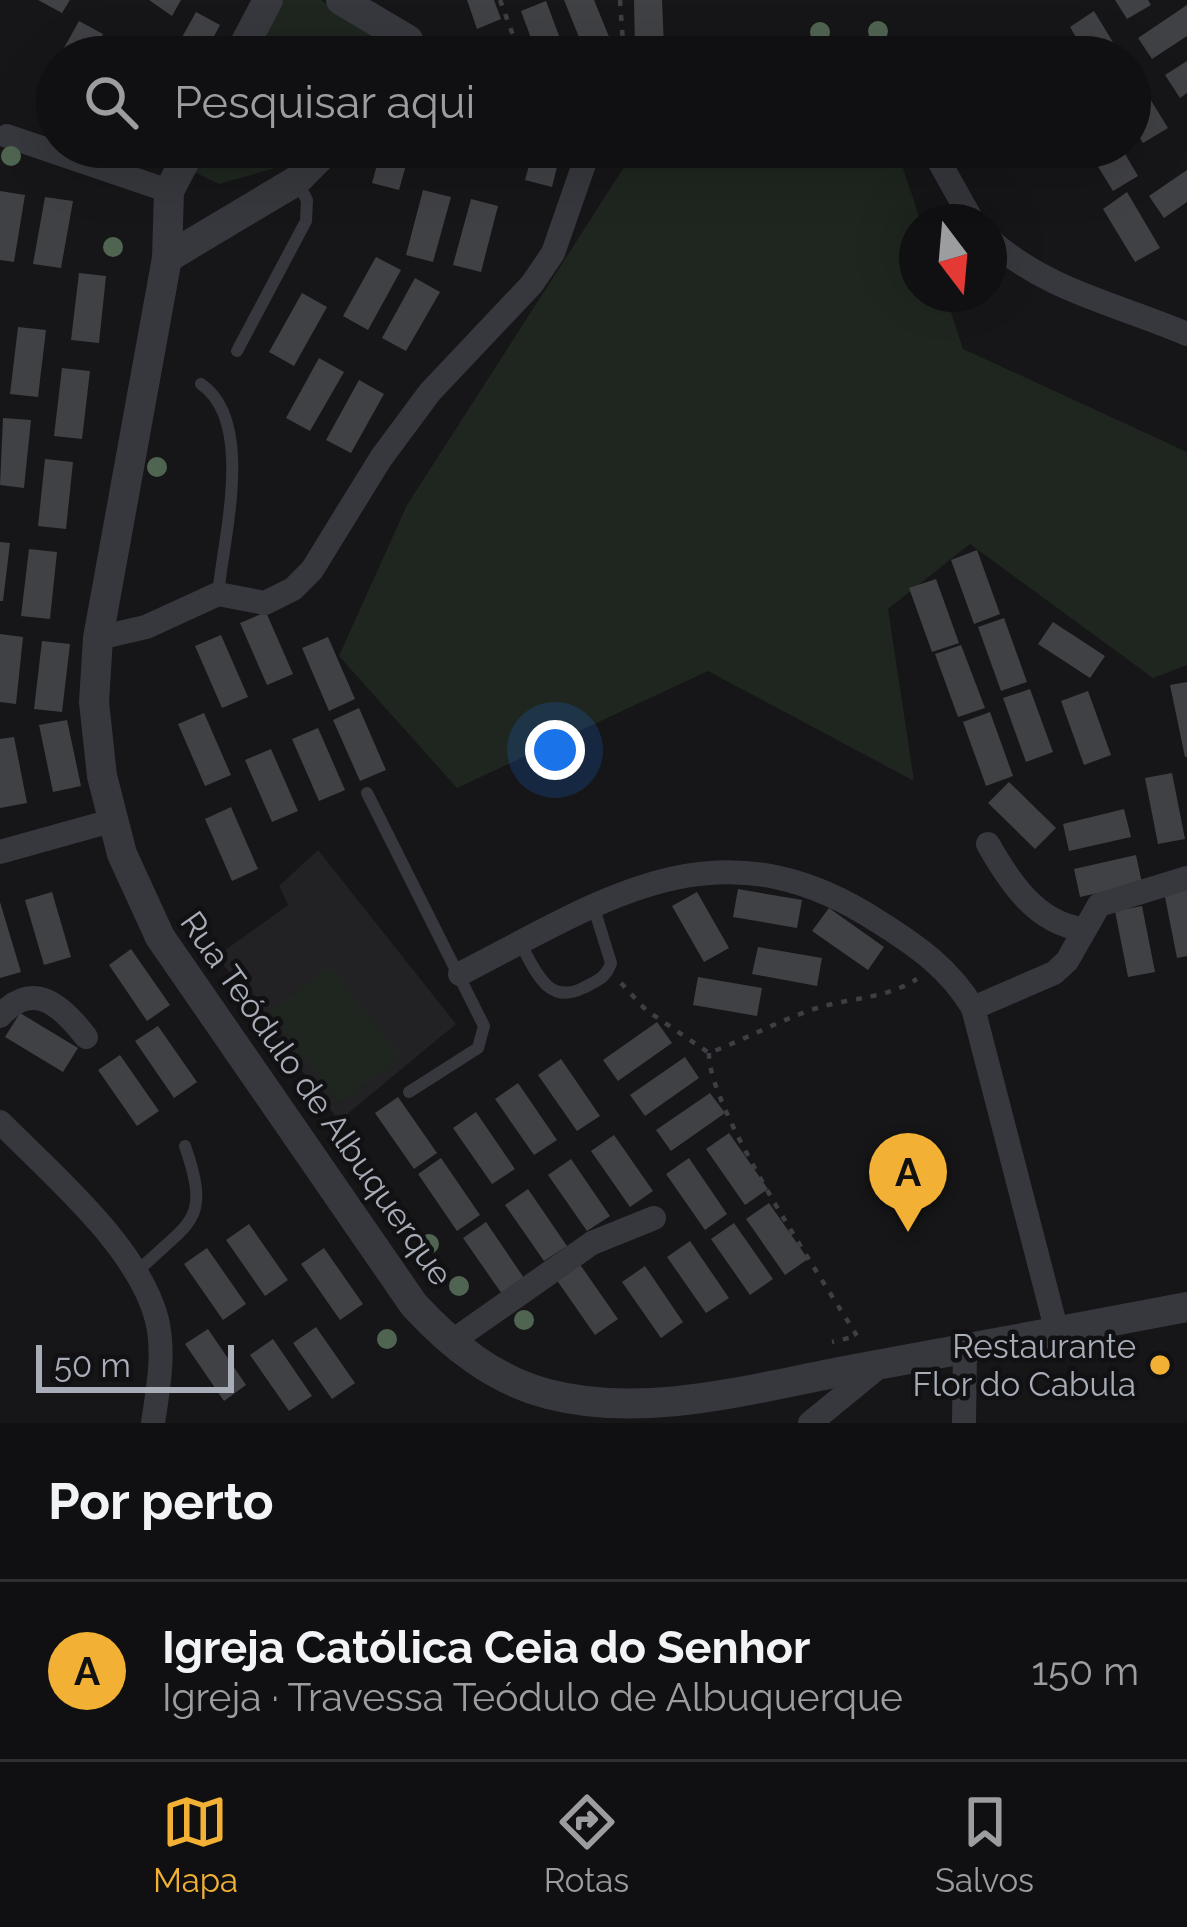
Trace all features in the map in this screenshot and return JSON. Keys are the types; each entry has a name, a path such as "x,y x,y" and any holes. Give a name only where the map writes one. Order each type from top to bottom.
{"street":[{"path":"249,36 268,0"},
{"path":"341,0 387,36"},
{"path":"7,136 36,146"},
{"path":"101,168 169,191"},
{"name":"Rua Teódulo de Albuquerque","path":"181,168 169,191 167,258 98,638 95,720 111,821 144,909 175,961 384,1266 451,1342 505,1378 547,1394 638,1403 1187,1307"},
{"path":"167,258 296,181 309,168"},
{"path":"98,638 146,627 218,594 265,603 293,589 312,570 381,458 430,392 532,284 553,253 583,168"},
{"path":"943,168 963,204"},
{"path":"1007,255 1063,288 1185,329"},
{"path":"0,852 111,821"},
{"path":"988,844 1028,902 1057,922 1082,929"},
{"path":"460,974 631,887 691,873 802,883 856,906 942,967 973,1008 1057,1332"},
{"path":"973,1008 1054,973 1099,905 1187,878"},
{"path":"0,1016 27,997 45,997 63,1008 86,1036"},
{"path":"0,1122 137,1271 158,1322 161,1352 153,1423"},
{"path":"451,1342 592,1243 654,1218"},
{"path":"964,1423 965,1349"},
{"path":"810,1423 881,1364"}],"lane":[{"path":"237,351 306,220 307,200 296,181"},
{"path":"201,384 225,407 233,448 218,594"},
{"path":"367,793 481,1014 484,1038 467,1057 409,1092"},
{"path":"520,943 553,992 574,993 609,970 610,954 593,905"},
{"path":"137,1271 193,1219 199,1203 185,1146"}],"path":[{"path":"500,0 513,36"},
{"path":"620,0 623,36"},
{"path":"710,1053 790,1017 836,1003 883,998 942,967"},
{"path":"609,970 646,1010 710,1053"},
{"path":"710,1053 709,1072 756,1168 857,1336 820,1345"}],"shaded area":[{"path":"282,0 321,0 373,36 262,36"},
{"path":"191,168 275,168 219,184"},
{"path":"624,168 903,168 915,204 899,204 899,312 951,312 963,349 1187,452 1187,665 1153,678 970,544 888,609 914,781 708,671 457,788 339,656 407,505"},
{"path":"318,850 456,1024 339,1121 217,956 288,905 279,886"},
{"path":"330,966 401,1057 340,1103 270,1012"}],"building":[{"path":"38,0 70,0 62,13"},
{"path":"149,0 181,0 172,16"},
{"path":"467,0 494,0 501,19 477,29"},
{"path":"564,0 594,0 609,36 579,36"},
{"path":"634,0 662,0 664,36 635,36"},
{"path":"1115,0 1148,0 1151,5 1127,19"},
{"path":"546,1 559,36 530,36 521,11"},
{"path":"1187,5 1187,36 1152,59 1151,36 1141,36"},
{"path":"1094,11 1109,36 1075,36 1070,27"},
{"path":"196,12 220,25 214,36 183,36"},
{"path":"79,21 103,34 102,36 71,36"},
{"path":"1187,61 1187,93 1180,98 1165,75"},
{"path":"1151,100 1168,128 1151,138"},
{"path":"376,168 405,168 399,190 372,183"},
{"path":"528,168 557,168 552,187 525,180"},
{"path":"1099,168 1133,168 1138,176 1113,191"},
{"path":"1187,170 1187,202 1164,218 1149,196"},
{"path":"423,190 451,197 433,262 406,255"},
{"path":"0,191 25,195 14,262 0,260"},
{"path":"1127,192 1160,248 1135,262 1103,209"},
{"path":"45,197 73,201 61,268 33,264"},
{"path":"471,199 498,206 481,272 453,265"},
{"path":"376,257 401,270 368,330 343,316"},
{"path":"79,273 106,276 99,343 71,340"},
{"path":"415,278 440,292 406,351 382,338"},
{"path":"302,293 327,307 294,366 269,352"},
{"path":"18,327 46,330 38,397 10,394"},
{"path":"319,358 344,372 310,431 286,418"},
{"path":"62,368 90,371 82,439 54,436"},
{"path":"359,380 384,394 351,453 326,440"},
{"path":"3,418 31,420 24,488 0,485"},
{"path":"45,459 73,462 66,529 38,526"},
{"path":"0,542 10,543 3,601 0,601"},
{"path":"29,549 57,552 50,619 21,616"},
{"path":"977,550 1000,614 974,624 951,560"},
{"path":"936,579 959,643 932,652 909,588"},
{"path":"266,612 293,674 267,685 240,623"},
{"path":"1004,618 1027,682 1001,691 978,627"},
{"path":"1053,622 1105,656 1090,678 1038,644"},
{"path":"0,634 23,637 16,704 0,702"},
{"path":"221,635 248,697 222,708 195,646"},
{"path":"328,637 355,699 329,711 302,648"},
{"path":"42,641 70,644 62,712 34,709"},
{"path":"961,645 985,708 958,717 935,654"},
{"path":"1187,682 1187,757 1185,757 1170,685"},
{"path":"1030,689 1053,752 1026,762 1003,698"},
{"path":"1088,691 1111,755 1084,765 1061,701"},
{"path":"359,708 386,770 360,781 333,720"},
{"path":"990,712 1013,776 986,786 963,722"},
{"path":"204,713 231,775 205,786 178,724"},
{"path":"67,720 81,786 53,792 39,725"},
{"path":"318,728 345,790 319,801 292,739"},
{"path":"14,737 27,803 0,808 0,739"},
{"path":"271,749 298,811 272,822 245,760"},
{"path":"1172,773 1185,839 1158,844 1145,778"},
{"path":"1009,782 1056,828 1035,849 988,803"},
{"path":"231,807 258,869 232,881 205,819"},
{"path":"1124,809 1131,837 1069,851 1063,824"},
{"path":"1136,855 1142,883 1080,897 1074,869"},
{"path":"1187,887 1187,956 1177,958 1164,892"},
{"path":"738,889 802,900 797,928 733,917"},
{"path":"52,892 71,957 44,965 25,900"},
{"path":"697,892 729,948 704,962 672,906"},
{"path":"0,902 21,972 0,978"},
{"path":"1142,906 1155,972 1128,977 1115,911"},
{"path":"829,908 884,947 868,970 812,931"},
{"path":"758,947 822,958 817,986 752,974"},
{"path":"131,949 170,1005 147,1021 109,965"},
{"path":"698,977 762,988 757,1016 693,1005"},
{"path":"20,1013 78,1048 63,1072 5,1037"},
{"path":"657,1022 672,1043 618,1081 603,1060"},
{"path":"158,1026 197,1082 174,1098 135,1041"},
{"path":"120,1055 159,1111 137,1126 98,1070"},
{"path":"685,1057 699,1078 645,1116 630,1095"},
{"path":"561,1059 600,1116 577,1131 538,1075"},
{"path":"518,1083 557,1140 534,1155 495,1099"},
{"path":"710,1093 725,1113 671,1151 656,1130"},
{"path":"398,1097 437,1153 414,1169 375,1113"},
{"path":"476,1112 515,1169 492,1184 453,1128"},
{"path":"729,1133 768,1189 745,1205 706,1149"},
{"path":"614,1135 653,1191 630,1207 591,1151"},
{"path":"441,1158 480,1215 457,1231 418,1174"},
{"path":"689,1158 727,1214 705,1230 666,1174"},
{"path":"571,1159 610,1216 587,1231 548,1175"},
{"path":"528,1189 567,1246 544,1261 505,1205"},
{"path":"769,1203 808,1259 785,1275 746,1219"},
{"path":"486,1222 524,1278 502,1294 463,1238"},
{"path":"734,1223 773,1279 750,1295 711,1239"},
{"path":"249,1224 288,1280 265,1296 226,1240"},
{"path":"690,1241 729,1298 706,1313 667,1257"},
{"path":"207,1248 246,1304 223,1320 184,1264"},
{"path":"324,1248 363,1304 340,1320 301,1264"},
{"path":"579,1263 618,1319 595,1335 556,1279"},
{"path":"645,1266 683,1322 661,1338 622,1282"},
{"path":"316,1327 355,1383 332,1399 293,1343"},
{"path":"208,1329 246,1385 224,1401 185,1344"},
{"path":"273,1339 312,1396 289,1411 250,1355"}],"place":[{"name":"Igreja Católica Ceia do Senhor","path":"908,1232"},
{"name":"Restaurante Flor do Cabula","path":"1160,1365"}]}
